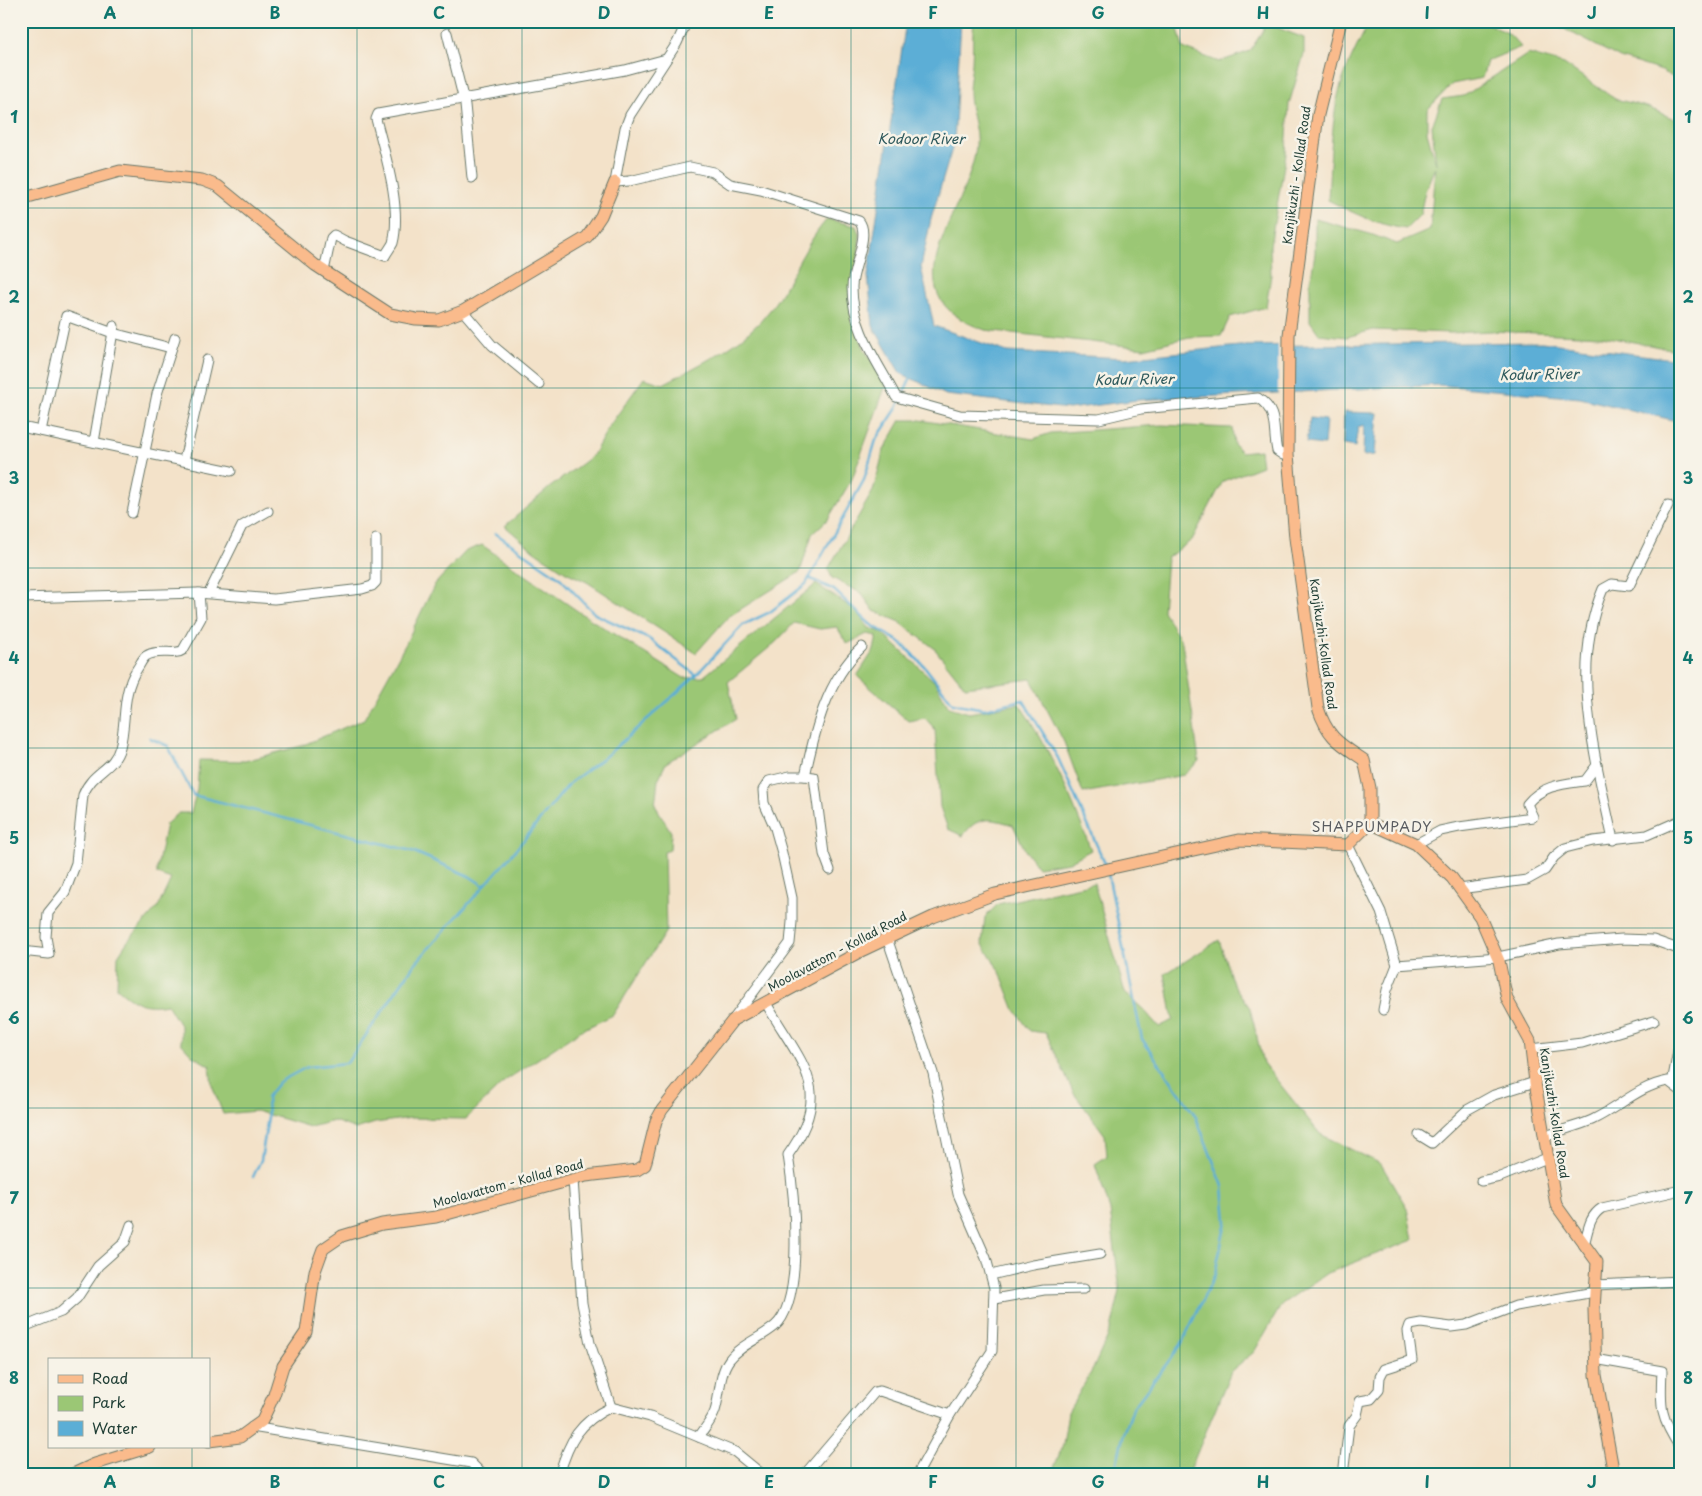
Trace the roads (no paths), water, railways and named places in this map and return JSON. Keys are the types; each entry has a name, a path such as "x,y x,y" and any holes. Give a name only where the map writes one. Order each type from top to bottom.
{"main road":[{"name":"Kanjikuzhi - Kollad Road","path":"1289,407 1289,334 1318,115 1341,21"},
{"path":"21,198 120,171 202,180 218,186 324,271 390,314 416,319 439,320 463,311 587,237 601,216 615,182"},
{"name":"Kanjikuzhi-Kollad Road","path":"1289,407 1288,454 1295,538 1318,708 1323,723 1332,738 1364,760 1370,788 1370,822 1416,844 1452,878 1480,917 1498,957 1507,999 1530,1041 1547,1158 1556,1205 1597,1262 1594,1289 1596,1375 1614,1475"},
{"path":"1348,845 1370,822"},
{"name":"Moolavattom - Kollad Road","path":"210,1441 240,1437 262,1420 274,1395 283,1366 306,1332 315,1272 323,1249 342,1236 382,1224 436,1217 586,1176 637,1170 645,1165 656,1121 662,1110 733,1020 887,938 933,917 995,894 1238,840 1348,845"},
{"path":"72,1475 95,1464 147,1448"}],"street":[{"path":"687,21 666,60 630,115 625,128 615,182 629,181 690,167 713,172 730,184 807,204 859,221 863,231 852,285 854,312 868,349 896,397 960,415 1099,419 1141,409 1258,398 1267,404 1273,414 1278,451 1283,455 1288,454"},
{"path":"447,33 463,99 472,178"},
{"path":"324,271 331,238 334,234 345,241 385,256 392,243 395,212 387,162 376,119 378,114 625,70 666,60"},
{"path":"463,311 492,345 539,384"},
{"path":"41,431 66,316 171,348"},
{"path":"94,442 114,330"},
{"path":"132,513 157,394 175,338"},
{"path":"184,460 207,360"},
{"path":"21,428 231,471"},
{"path":"1613,840 1588,714 1588,647 1595,612 1605,587 1612,584 1629,586 1668,505"},
{"path":"209,593 242,526 268,511"},
{"path":"21,598 209,593 274,599 308,594 347,592 372,586 376,582 376,539"},
{"path":"21,952 49,954 46,936 48,913 65,892 76,863 83,795 94,775 114,761 120,747 130,681 142,660 148,655 161,651 178,652 183,650 201,618 199,593"},
{"path":"805,776 820,715 838,678 862,647"},
{"path":"1416,844 1440,831 1533,817 1527,804 1535,794 1561,783 1585,782 1597,765"},
{"path":"733,1020 790,943 792,898 782,853 764,803 763,790 769,781 790,776 814,777 824,854 830,870"},
{"path":"1460,889 1527,880 1545,870 1554,857 1565,848 1593,841 1647,835 1681,820"},
{"path":"1348,845 1381,912 1397,965 1387,990 1383,1010"},
{"path":"887,938 933,1073 958,1194 992,1275 994,1299 992,1351 950,1415 917,1475"},
{"path":"1397,965 1498,957 1559,944 1622,938 1653,940 1681,950"},
{"path":"699,1437 714,1413 721,1379 729,1360 759,1336 776,1326 790,1299 796,1230 793,1185 788,1156 800,1138 810,1117 812,1092 796,1050 766,1003"},
{"path":"1531,1049 1582,1043 1654,1021"},
{"path":"1672,1083 1681,1035"},
{"path":"1419,1134 1432,1143 1474,1106 1494,1095 1535,1082"},
{"path":"1544,1137 1593,1120 1645,1088 1665,1082 1672,1083 1681,1091"},
{"path":"1480,1181 1500,1176 1547,1158"},
{"path":"574,1180 582,1303 590,1343 611,1407"},
{"path":"1584,1245 1589,1224 1596,1211 1681,1190"},
{"path":"21,1328 61,1312 77,1298 98,1266 125,1242 131,1225"},
{"path":"992,1275 1033,1265 1100,1254"},
{"path":"1343,1475 1349,1426 1357,1415 1360,1401 1371,1399 1379,1390 1380,1377 1384,1369 1412,1360 1408,1331 1410,1325 1421,1323 1450,1327 1466,1325 1516,1306 1594,1289 1681,1281"},
{"path":"994,1299 1044,1290 1084,1289"},
{"path":"1595,1359 1662,1371 1660,1404 1665,1423 1681,1449"},
{"path":"804,1475 874,1392 880,1391 950,1415"},
{"path":"559,1475 577,1431 596,1414 611,1407 650,1417 734,1452 763,1475"},
{"path":"252,1428 471,1464 483,1475"}],"water":[{"name":"Kodoor River","path":"906,21 961,21 954,142 931,219 921,267 934,326 1007,352 1125,358 1239,346 1542,342 1681,360 1681,422 1580,398 1439,385 1138,400 1069,409 946,395 900,373 873,326 868,276"},
{"path":"1344,412 1378,413 1375,455 1363,456 1364,425 1358,427 1355,447 1343,445"},
{"path":"1310,418 1326,420 1324,445 1306,443"}],"waterway":[{"path":"253,1177 261,1160 268,1117 267,1097 279,1082 307,1067 347,1063 414,965 509,858 570,783 607,755 660,708 696,675 743,625 770,612 806,584 864,480 876,440 897,408 911,377"},
{"path":"495,533 559,577 595,614 649,639 696,675"},
{"path":"809,578 834,590 870,624 900,642 925,667 953,703 984,709 1023,700 1058,758 1106,866"},
{"path":"150,738 168,746 193,795 412,851 469,876 483,885"},
{"path":"1108,874 1142,1039 1195,1115 1223,1186 1226,1221 1215,1274 1181,1345 1133,1408 1123,1437 1114,1475"}],"district":[{"name":"SHAPPUMPADY","path":"1372,826"}],"water label":[{"name":"Kodur River","path":"1539,374"},
{"name":"Kodur River","path":"1134,379"}]}
